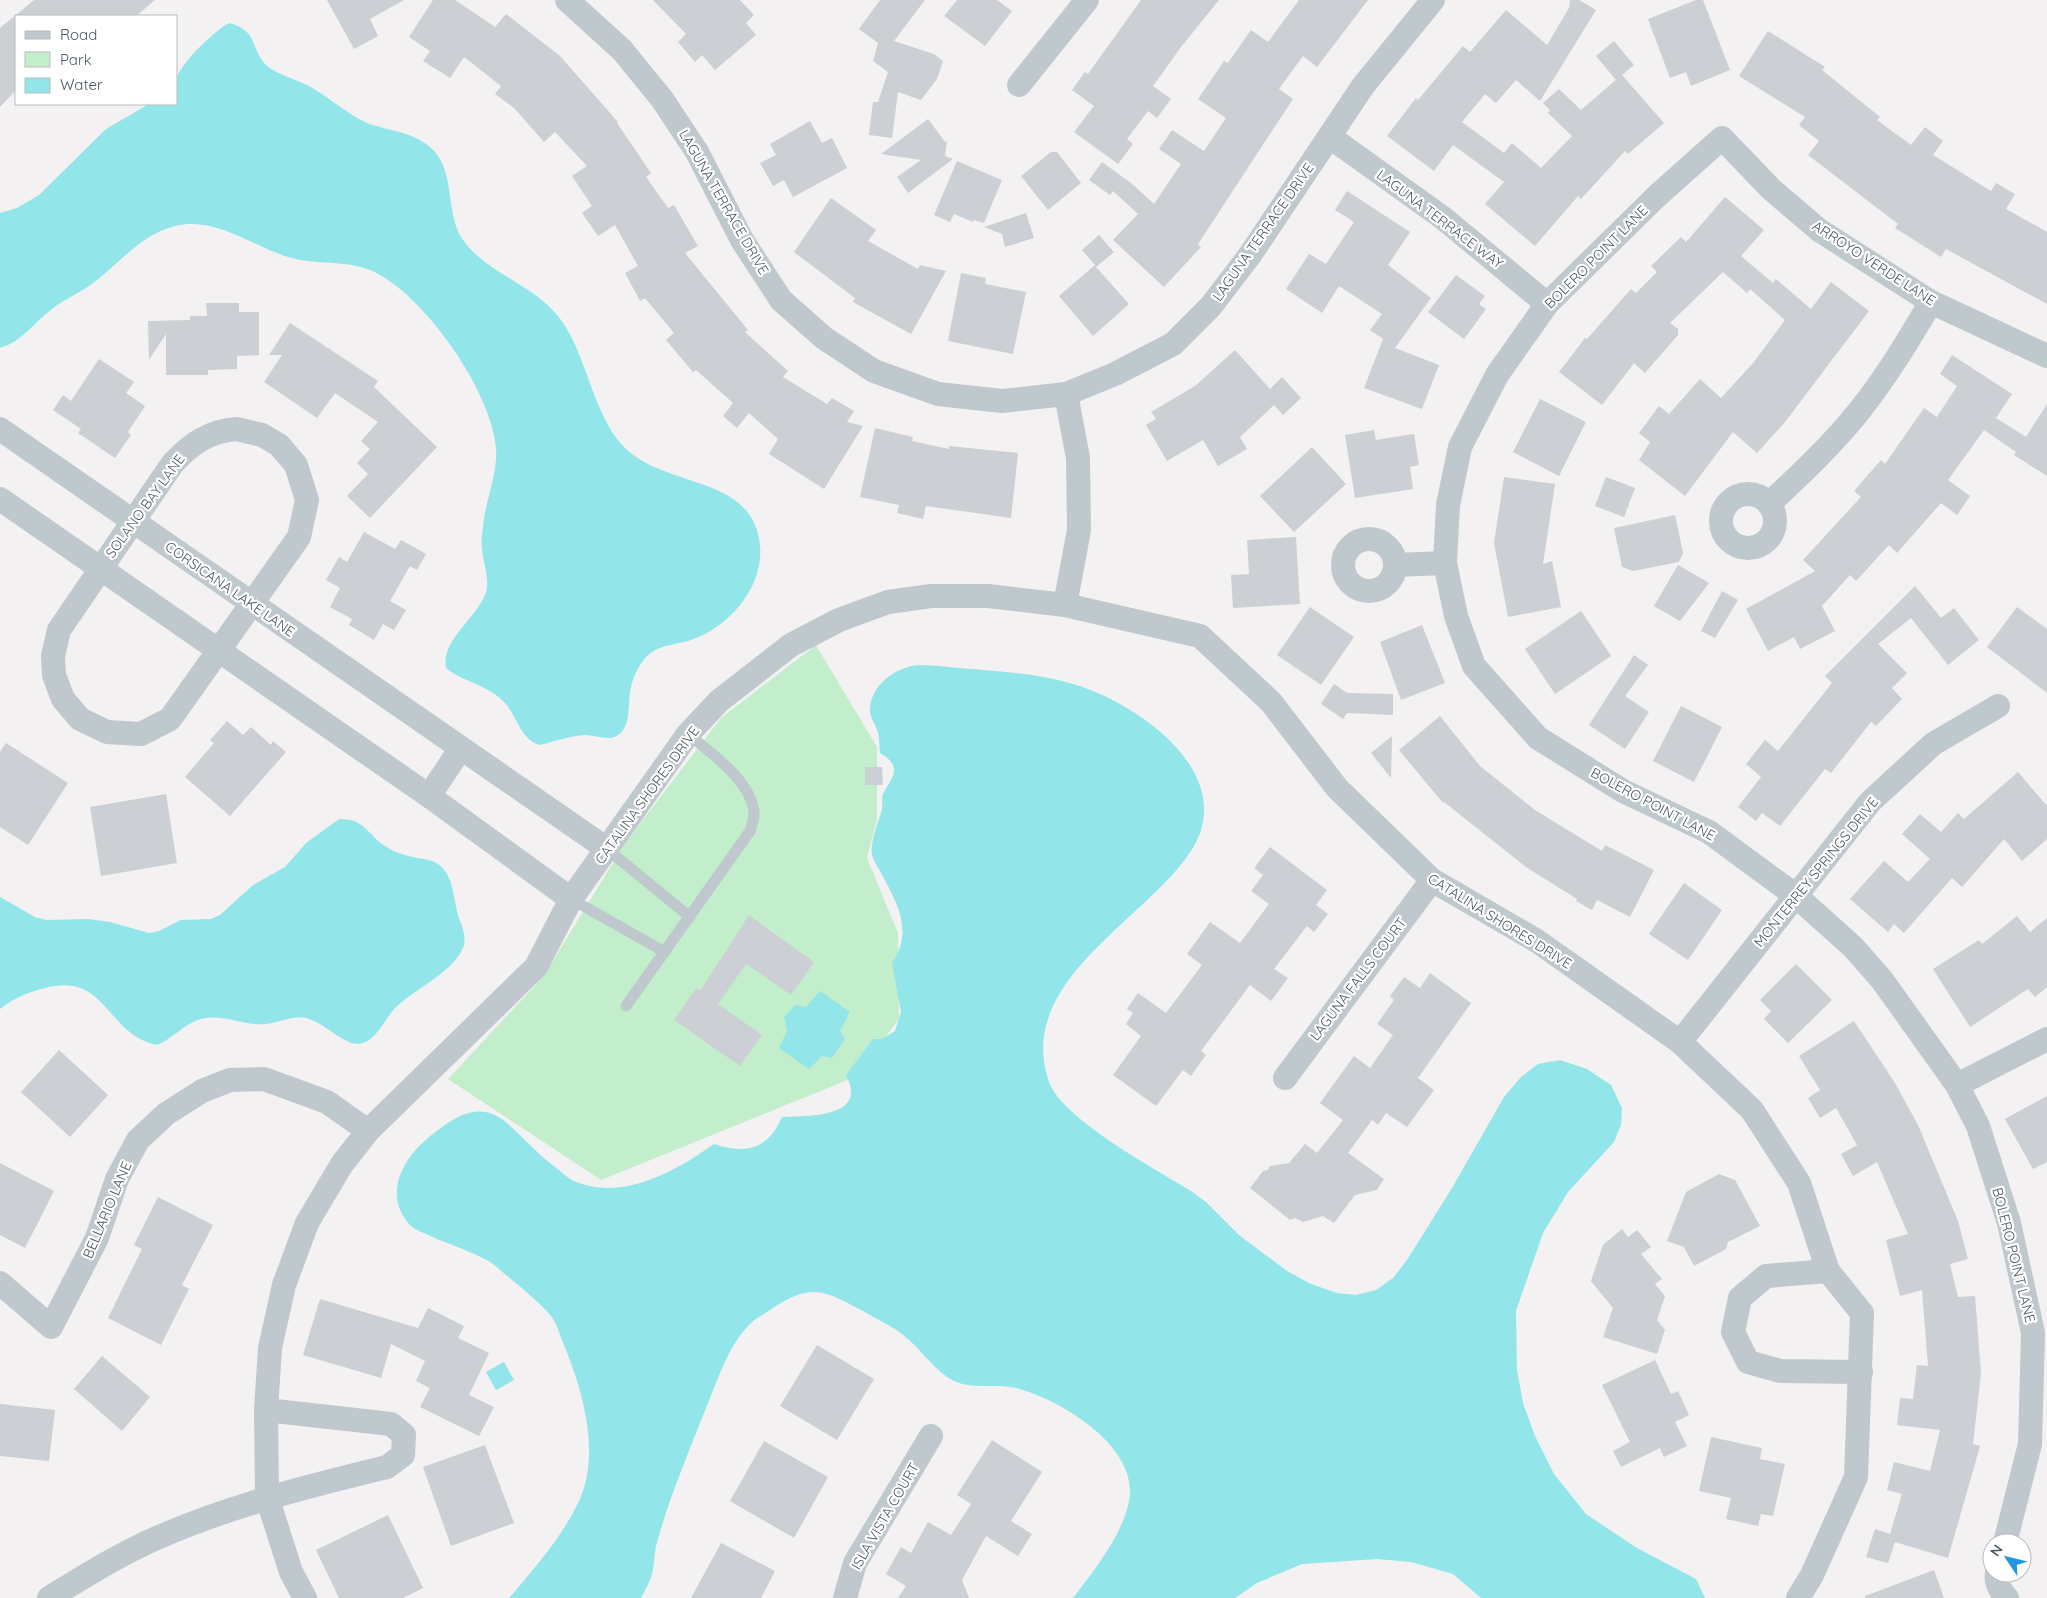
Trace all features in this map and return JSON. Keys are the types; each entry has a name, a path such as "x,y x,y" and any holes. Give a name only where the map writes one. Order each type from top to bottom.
{"street":[{"name":"LAGUNA TERRACE DRIVE","path":"567,0 622,50 662,99 697,152 742,240 782,300 824,338 874,371 938,394 1002,401 1066,394 1115,374 1173,344 1212,306 1250,255 1364,86 1433,0"},
{"path":"1019,85 1087,0"},
{"name":"LAGUNA TERRACE WAY","path":"1330,137 1443,218 1547,304"},
{"name":"BOLERO POINT LANE","path":"1722,138 1658,195 1547,304 1497,375 1460,447 1448,505 1445,564 1456,616 1474,666 1538,738 1623,790 1709,832 1795,895 1853,947 1882,980 1957,1085 1978,1126 2009,1223 2040,1333 2030,1444 2008,1533"},
{"name":"ARROYO VERDE LANE","path":"1722,138 1772,189 1819,230 1932,302 2047,356"},
{"path":"1769,504 1817,458 1859,411 1896,360 1932,302"},
{"path":"1065,605 1079,530 1078,458 1066,394"},
{"name":"CORSICANA LAKE LANE","path":"0,429 607,849"},
{"name":"SOLANO BAY LANE","path":"221,430 237,430 262,435 279,445 296,465 307,500 300,537 251,603 170,719 141,734 107,732 80,719 63,699 54,675 53,656 59,630 133,521 173,463 192,444 221,430"},
{"path":"0,499 429,796 571,899"},
{"path":"1395,565 1445,564"},
{"name":"CATALINA SHORES DRIVE","path":"304,1598 291,1572 267,1497 266,1410 270,1348 284,1285 307,1223 342,1164 368,1132 536,967 571,899 688,734 719,701 791,644 839,620 888,602 931,596 988,596 1065,605 1200,636 1271,702 1337,788 1432,880 1537,941 1680,1042 1752,1110 1799,1182 1828,1271 1862,1313 1856,1476 1812,1575 1798,1598"},
{"name":"MONTERREY SPRINGS DRIVE","path":"1680,1042 1870,802 1933,744 1998,706"},
{"path":"429,796 461,748"},
{"name":"LAGUNA FALLS COURT","path":"1285,1078 1432,880"},
{"path":"1957,1085 2047,1039"},
{"name":"BELLARIO LANE","path":"0,1283 51,1327 97,1238 117,1179 138,1140 166,1114 202,1091 230,1080 264,1079 327,1102 368,1132"},
{"path":"1828,1271 1766,1276 1740,1298 1733,1332 1748,1362 1780,1371 1861,1372"},
{"path":"49,1598 109,1561 160,1537 267,1497 388,1467 404,1455 404,1435 391,1424 266,1410"},
{"name":"ISLA VISTA COURT","path":"845,1598 855,1563 931,1436"},
{"path":"1999,1583 2003,1595 2007,1598"}],"lane":[{"path":"626,1006 750,831 754,814 749,797 739,781 727,767 688,734"},
{"path":"607,849 690,917"},
{"path":"571,899 665,952"}],"green space":[{"path":"816,645 877,747 877,819 867,858 898,933 899,1019 855,1077 601,1180 448,1079 543,977 625,843 721,718"}],"water":[{"path":"229,23 246,32 251,37 260,57 273,70 309,86 367,123 408,134 430,147 444,167 453,215 461,237 482,260 535,295 558,316 575,344 600,409 617,439 633,455 653,467 718,491 737,501 751,517 759,538 760,555 758,572 743,602 718,626 703,635 661,648 646,657 633,679 627,720 618,735 606,738 585,735 540,745 528,738 508,706 496,695 446,668 446,658 454,638 475,611 486,592 487,581 482,538 484,517 495,468 496,448 492,425 482,400 451,346 432,321 411,299 390,282 362,267 301,260 285,256 224,230 192,224 175,226 162,230 140,243 100,278 45,314 15,341 0,348 0,213 17,208 39,195 106,129 147,105 178,105 179,74 190,57"},
{"path":"912,666 939,666 1041,676 1098,693 1125,707 1151,724 1174,745 1192,769 1203,795 1203,822 1191,851 1170,877 1090,955 1066,983 1050,1014 1043,1046 1049,1082 1057,1096 1072,1112 1112,1143 1206,1202 1240,1236 1287,1271 1311,1284 1337,1293 1356,1295 1376,1290 1393,1278 1407,1260 1452,1188 1504,1097 1521,1077 1538,1064 1560,1060 1587,1069 1611,1085 1622,1108 1621,1125 1614,1142 1568,1192 1543,1233 1516,1311 1517,1370 1523,1403 1535,1436 1554,1474 1586,1514 1637,1548 1696,1579 1705,1598 1481,1598 1453,1574 1411,1562 1377,1559 1302,1564 1257,1583 1235,1598 1073,1598 1109,1548 1117,1534 1128,1506 1130,1493 1127,1474 1119,1457 1106,1440 1071,1413 1033,1394 1016,1388 977,1386 954,1381 935,1367 908,1339 892,1327 838,1298 828,1294 809,1292 787,1300 756,1319 735,1343 718,1377 674,1491 657,1543 651,1577 641,1598 509,1598 556,1540 579,1501 589,1463 589,1443 583,1402 557,1326 546,1310 487,1260 415,1229 410,1225 402,1214 398,1202 399,1178 404,1167 410,1156 428,1138 451,1121 469,1113 484,1112 498,1116 571,1180 592,1187 611,1188 629,1186 666,1173 714,1144 737,1149 755,1147 763,1143 770,1136 782,1117 820,1115 843,1107 849,1100 851,1089 846,1075 873,1039 882,1039 895,1031 901,1012 892,963 902,939 901,917 892,894 873,859 872,853 874,836 882,809 882,795 892,777 894,768 892,763 880,753 878,732 870,712 871,704 876,690 893,673"},
{"path":"339,819 347,819 360,824 385,846 394,851 433,861 440,866 445,871 452,886 465,939 463,948 451,965 396,1007 373,1037 363,1043 356,1044 350,1042 321,1024 301,1017 265,1024 223,1018 207,1018 193,1022 157,1045 140,1039 127,1029 94,996 81,988 66,985 45,988 27,994 11,1001 0,1009 0,897 35,917 46,920 88,919 110,922 149,933 159,931 181,920 211,919 220,915 253,885 285,867 306,843"},
{"path":"820,991 850,1012 840,1031 845,1039 832,1058 822,1056 809,1069 779,1048 787,1031 784,1017 795,1005 806,1007"},
{"path":"504,1362 514,1380 496,1390 486,1372"}],"building":[{"path":"34,0 155,0 137,15 16,15"},
{"path":"327,0 404,0 370,19 378,36 354,49"},
{"path":"433,0 455,0 495,27 506,14 560,56 618,122 651,173 646,177 668,208 674,205 698,246 685,253 748,330 745,332 788,371 783,377 827,404 832,398 854,411 847,422 863,426 824,489 769,454 778,439 749,413 737,428 723,416 733,403 696,370 693,372 666,340 674,333 645,298 640,301 625,273 638,266 615,225 598,236 582,213 592,206 572,176 587,166 555,132 544,142 514,108 495,94 501,86 464,57 450,78 423,61 430,51 409,37"},
{"path":"653,0 740,0 754,15 746,23 756,35 715,70 702,55 695,62 678,42 686,34"},
{"path":"880,0 925,0 894,41 934,54 943,61 937,79 921,100 898,92 892,138 869,135 873,102 878,102 888,72 873,61 878,43 859,29"},
{"path":"957,0 997,0 1012,11 985,46 944,16"},
{"path":"1141,0 1219,0 1181,47 1153,86 1171,99 1157,118 1148,111 1127,139 1133,144 1118,164 1074,132 1094,106 1072,90 1085,72 1088,74"},
{"path":"1299,0 1368,0 1317,67 1303,56 1279,89 1293,99 1198,244 1201,247 1164,287 1113,240 1138,214 1113,191 1110,195 1089,180 1102,162 1131,183 1154,204 1181,164 1159,149 1172,130 1204,151 1226,118 1198,99 1224,61 1228,63 1251,30 1268,42"},
{"path":"1570,0 1579,0 1596,10 1540,101 1516,80 1496,103 1485,94 1462,122 1504,153 1512,143 1541,168 1572,136 1548,113 1550,110 1543,103 1559,89 1581,110 1616,80 1596,56 1614,41 1634,65 1622,75 1664,123 1628,154 1625,151 1581,199 1578,196 1535,246 1485,204 1504,182 1453,145 1434,171 1387,136 1416,98 1418,100 1463,46 1470,52 1506,10 1547,45 1569,8"},
{"path":"1696,0 1703,0 1730,70 1691,86 1686,72 1670,78 1648,19"},
{"path":"15,16 15,91 0,107 0,28"},
{"path":"1768,31 1825,67 1822,70 1880,117 1877,120 1911,145 1925,127 1943,141 1933,155 1991,191 1996,183 2015,194 2006,209 2047,232 2047,304 1946,249 1941,257 1895,228 1898,224 1808,155 1819,141 1799,125 1805,117 1739,76"},
{"path":"928,119 945,142 947,141 945,156 953,159 908,193 897,177 921,160 881,154"},
{"path":"810,121 822,143 832,138 847,168 793,197 784,180 773,186 760,163 776,155 770,144"},
{"path":"1051,152 1057,152 1081,183 1048,210 1021,176"},
{"path":"957,161 1002,180 984,223 974,220 973,222 954,214 950,222 934,215"},
{"path":"1347,191 1410,232 1388,265 1431,298 1395,348 1439,365 1422,409 1364,388 1383,339 1370,330 1382,314 1339,286 1322,313 1286,289 1309,254 1326,264 1354,222 1335,210"},
{"path":"1725,197 1764,230 1741,256 1773,283 1776,279 1811,309 1831,282 1869,311 1785,422 1757,453 1733,432 1685,496 1639,460 1650,442 1639,433 1659,406 1669,414 1700,379 1721,398 1754,362 1785,320 1750,289 1747,293 1723,272 1670,323 1678,329 1678,335 1645,373 1634,363 1602,405 1559,372 1585,338 1587,339 1631,289 1636,293 1657,272 1651,266 1681,237 1686,242"},
{"path":"831,198 876,230 868,241 918,269 920,265 946,271 911,334 853,302 855,298 794,252"},
{"path":"1026,213 1034,238 1005,247 1002,234 984,227"},
{"path":"1099,235 1114,252 1096,267 1129,304 1093,336 1059,296 1095,265 1082,250"},
{"path":"961,273 986,278 985,284 1026,292 1013,354 948,341"},
{"path":"1456,275 1485,296 1479,304 1486,309 1464,339 1428,312"},
{"path":"206,303 239,303 239,312 259,312 259,355 237,356 237,369 208,370 208,375 166,375 166,334 149,360 148,321 190,320 190,316 207,316"},
{"path":"290,323 378,381 374,387 437,447 370,518 347,496 368,474 357,463 370,449 361,441 378,422 335,393 317,418 264,382 282,355 269,355"},
{"path":"1235,350 1270,389 1282,377 1301,398 1283,415 1274,405 1240,437 1247,449 1218,466 1203,440 1167,461 1146,425 1156,419 1151,412 1195,386"},
{"path":"1952,355 2012,394 1996,418 2026,437 2047,404 2047,476 2014,455 2016,452 1984,430 1948,480 1970,496 1957,515 1941,503 1897,553 1889,545 1856,581 1850,575 1822,606 1835,631 1800,649 1794,637 1768,651 1746,609 1815,571 1803,560 1861,497 1854,491 1881,460 1885,464 1924,408 1937,417 1957,386 1940,374"},
{"path":"99,359 134,382 126,393 145,406 128,432 131,435 115,458 78,433 81,429 53,410 63,395 71,401"},
{"path":"1540,399 1586,422 1559,476 1513,452"},
{"path":"875,428 913,437 912,441 949,449 949,446 1018,453 1011,518 926,506 923,519 897,513 899,505 860,497"},
{"path":"1374,430 1376,440 1414,434 1419,465 1410,467 1413,489 1355,498 1345,435"},
{"path":"1312,447 1346,484 1294,532 1260,496"},
{"path":"1504,477 1555,484 1543,564 1552,561 1561,607 1508,617 1494,543"},
{"path":"1606,477 1635,488 1624,517 1595,506"},
{"path":"1675,515 1683,553 1679,562 1633,571 1622,567 1614,528"},
{"path":"364,532 395,549 401,540 426,554 417,570 410,566 390,601 406,610 394,630 383,624 374,640 349,625 352,619 330,607 340,588 326,580 339,557 347,562"},
{"path":"1296,537 1300,604 1233,608 1231,575 1249,574 1247,540"},
{"path":"1678,565 1709,583 1680,621 1654,606"},
{"path":"1915,586 1941,618 1954,608 1979,640 1948,665 1911,618 1878,644 1907,673 1892,688 1902,699 1876,726 1871,722 1831,773 1825,769 1780,826 1762,813 1756,821 1738,807 1761,777 1746,764 1765,740 1778,751 1832,683 1825,676"},
{"path":"1722,591 1738,600 1715,638 1701,631"},
{"path":"1310,607 1354,637 1321,685 1277,655"},
{"path":"2017,607 2047,629 2047,693 1987,647"},
{"path":"1581,611 1611,656 1555,694 1525,649"},
{"path":"1422,625 1445,683 1401,700 1380,642"},
{"path":"1634,655 1648,665 1625,696 1649,712 1625,749 1589,725"},
{"path":"1334,684 1347,693 1393,694 1393,715 1347,713 1343,719 1321,704"},
{"path":"1681,706 1722,727 1694,782 1653,761"},
{"path":"1440,716 1480,766 1535,810 1602,851 1605,845 1654,870 1630,917 1597,900 1592,910 1576,901 1577,899 1526,867 1443,803 1399,750"},
{"path":"227,721 243,735 251,727 271,745 273,741 286,752 230,816 185,777 214,743 210,740"},
{"path":"1392,736 1391,778 1371,753"},
{"path":"6,743 68,783 28,845 0,827 0,752"},
{"path":"865,767 882,767 883,785 865,785"},
{"path":"2018,772 2047,806 2047,839 2022,861 2004,839 1962,887 1952,878 1904,933 1894,924 1888,932 1850,899 1884,861 1908,882 1930,859 1902,834 1920,814 1941,832 1958,813 1964,819"},
{"path":"166,794 177,863 101,876 90,807"},
{"path":"1270,847 1327,890 1316,905 1328,914 1314,932 1307,926 1274,969 1288,978 1271,1001 1250,985 1201,1051 1206,1055 1191,1076 1183,1070 1156,1106 1113,1075 1141,1036 1126,1024 1133,1013 1127,1009 1138,993 1166,1013 1202,965 1187,954 1210,922 1240,943 1269,904 1251,891 1263,875 1254,868"},
{"path":"1684,883 1722,910 1688,960 1649,934"},
{"path":"749,915 814,962 791,995 746,964 718,1004 762,1035 740,1066 674,1020 696,988 700,991"},
{"path":"2017,916 2030,932 2047,918 2047,987 2035,997 2028,989 1970,1027 1933,969 1979,940 1982,944"},
{"path":"1796,964 1832,1000 1788,1043 1764,1019 1771,1011 1760,1000"},
{"path":"1430,973 1471,1003 1418,1078 1434,1090 1407,1127 1386,1113 1378,1125 1372,1120 1348,1153 1384,1179 1377,1190 1355,1195 1334,1223 1323,1216 1303,1222 1295,1218 1290,1220 1250,1188 1263,1171 1268,1170 1270,1166 1289,1163 1305,1144 1317,1153 1343,1120 1320,1103 1354,1056 1370,1068 1393,1035 1377,1024 1394,1000 1390,996 1404,977 1420,988"},
{"path":"1854,1021 1895,1083 1918,1125 1958,1221 1968,1259 1950,1264 1958,1297 1975,1296 1981,1373 1973,1444 1980,1446 1948,1558 1895,1542 1888,1563 1866,1557 1875,1529 1890,1534 1902,1494 1887,1490 1894,1462 1930,1471 1940,1430 1897,1425 1900,1398 1913,1399 1917,1365 1928,1366 1922,1290 1900,1296 1886,1240 1908,1234 1877,1162 1853,1176 1841,1154 1857,1145 1836,1108 1820,1118 1808,1098 1820,1090 1799,1056"},
{"path":"59,1050 108,1095 70,1137 21,1092"},
{"path":"2047,1096 2047,1162 2033,1169 2005,1119"},
{"path":"0,1163 54,1191 25,1248 0,1235"},
{"path":"1719,1174 1735,1180 1760,1226 1728,1242 1726,1249 1694,1266 1684,1247 1667,1241 1686,1192"},
{"path":"158,1197 213,1225 182,1285 189,1289 161,1345 108,1318 142,1249 134,1245"},
{"path":"1622,1229 1628,1237 1637,1230 1651,1247 1641,1254 1662,1279 1655,1284 1665,1296 1657,1320 1665,1330 1657,1354 1603,1337 1613,1308 1591,1281 1603,1245"},
{"path":"320,1299 418,1328 428,1308 464,1326 458,1338 489,1353 469,1395 494,1407 479,1436 420,1407 430,1388 416,1381 425,1361 391,1344 381,1378 303,1355"},
{"path":"817,1345 874,1379 837,1440 780,1406"},
{"path":"102,1356 150,1397 122,1431 74,1389"},
{"path":"1655,1360 1671,1394 1678,1391 1689,1415 1675,1422 1687,1446 1664,1457 1660,1448 1621,1467 1613,1451 1630,1442 1602,1385"},
{"path":"0,1404 55,1410 49,1461 0,1456"},
{"path":"1711,1437 1762,1448 1760,1459 1785,1464 1773,1516 1761,1514 1758,1526 1726,1519 1731,1498 1699,1491"},
{"path":"992,1440 1042,1472 1011,1521 1032,1534 1018,1556 986,1536 962,1580 969,1598 898,1598 906,1586 886,1574 901,1547 911,1553 928,1522 951,1535 971,1504 957,1495"},
{"path":"764,1441 828,1477 794,1538 730,1501"},
{"path":"485,1445 514,1523 451,1546 423,1467"},
{"path":"388,1515 423,1588 403,1598 339,1598 316,1550"},
{"path":"721,1543 775,1571 761,1598 691,1598"},
{"path":"1934,1570 1944,1598 1865,1598 1865,1596"}]}
